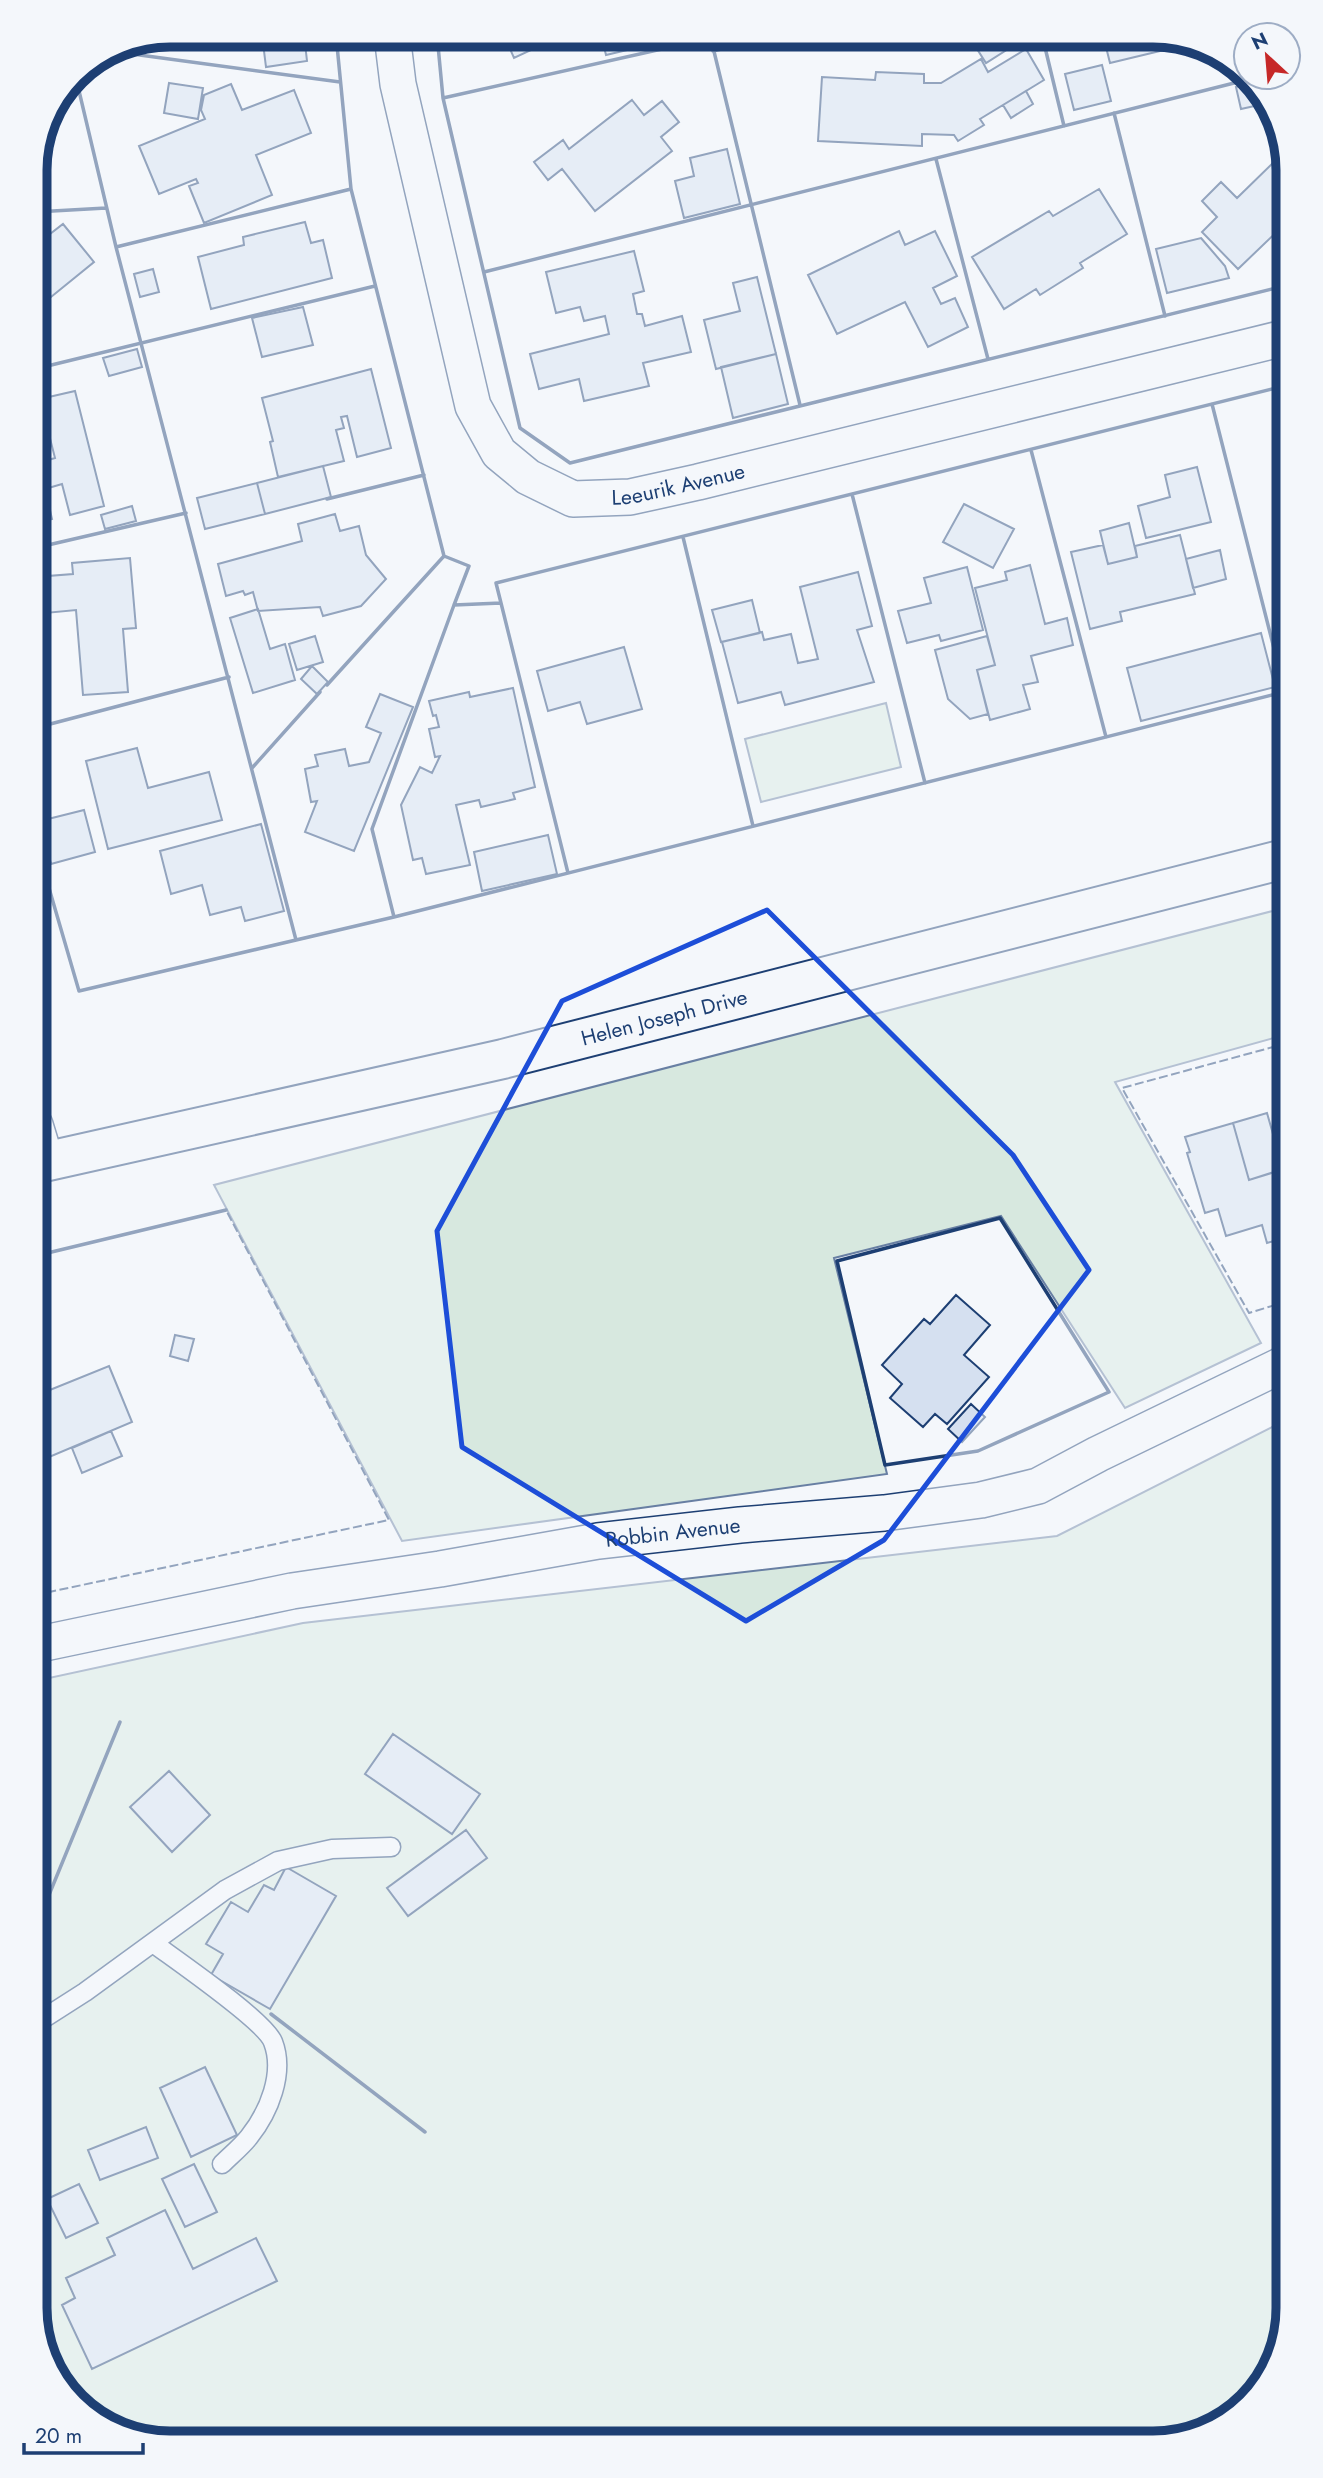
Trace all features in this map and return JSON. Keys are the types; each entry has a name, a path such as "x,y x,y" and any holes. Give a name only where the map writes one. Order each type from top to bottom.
{"street":[{"name":"Leeurik Avenue","path":"394,48 398,84 473,406 499,453 528,477 573,499 629,496 698,482 1276,340"},
{"name":"Helen Joseph Drive","path":"48,1161 503,1059 1276,861"},
{"name":"Robbin Avenue","path":"47,1642 292,1591 440,1569 598,1541 884,1513 981,1500 1038,1486 1276,1368"}],"lane":[{"path":"47,2016 85,1992 225,1890 278,1861 332,1849 391,1847"},
{"path":"153,1943 248,2014 273,2040 279,2070 268,2105 250,2136 222,2164"}],"highlighted area":[{"path":"767,910 1013,1155 1089,1270 884,1540 746,1621 462,1447 437,1231 562,1001"}],"shaded area":[{"path":"886,703 901,767 761,802 745,739"},
{"path":"1276,910 1276,1037 1115,1082 1261,1343 1125,1408 1001,1216 834,1258 887,1474 402,1541 214,1185"},
{"path":"1276,1425 1276,2308 1275,2324 1263,2362 1255,2376 1234,2400 1200,2421 1169,2430 1153,2431 162,2430 146,2428 116,2418 102,2410 78,2389 57,2355 47,2308 47,1678 303,1623 1057,1536"}],"building":[{"path":"264,48 306,48 307,61 266,67"},
{"path":"510,48 535,48 514,58"},
{"path":"604,48 636,48 606,55"},
{"path":"976,48 1010,48 986,63"},
{"path":"1106,48 1169,49 1110,63"},
{"path":"1026,49 1044,80 980,119 984,125 958,141 954,135 922,134 922,146 818,141 822,77 875,80 876,72 924,74 924,83 941,83 981,59 988,72"},
{"path":"1102,65 1111,101 1074,110 1065,74"},
{"path":"169,83 203,88 198,119 164,113"},
{"path":"231,84 242,110 294,90 311,133 256,155 272,195 204,223 189,186 198,183 196,179 159,194 139,146 205,119 201,110 204,95"},
{"path":"1026,91 1033,104 1011,118 1003,105"},
{"path":"1237,91 1247,91 1257,105 1241,109"},
{"path":"632,100 644,115 662,101 679,122 661,137 672,151 595,211 562,169 548,180 534,162 563,140 569,149"},
{"path":"727,149 740,204 684,218 675,181 694,176 690,158"},
{"path":"1275,160 1276,233 1238,269 1202,232 1217,217 1202,201 1221,182 1237,198"},
{"path":"1099,189 1127,234 1080,263 1083,268 1040,295 1036,289 1004,309 972,257 1049,211 1053,216"},
{"path":"305,222 311,243 323,240 332,278 211,309 198,257 244,245 243,237"},
{"path":"63,224 94,262 48,299 48,236"},
{"path":"899,231 905,245 935,231 957,276 933,288 941,304 955,298 968,327 928,347 905,302 837,334 808,275"},
{"path":"1201,238 1225,266 1229,278 1167,293 1156,249"},
{"path":"634,251 644,291 633,294 637,314 642,314 645,326 682,316 691,352 643,363 649,386 584,401 579,379 539,389 530,354 609,334 605,316 584,321 580,307 556,313 546,272"},
{"path":"153,269 159,292 140,297 134,274"},
{"path":"757,277 776,354 716,369 704,320 740,311 733,283"},
{"path":"303,307 313,345 262,357 252,318"},
{"path":"137,349 142,367 109,376 103,358"},
{"path":"776,354 788,404 733,418 721,367"},
{"path":"371,369 391,448 357,457 347,416 341,417 344,428 336,430 344,461 278,477 270,442 273,441 262,398"},
{"path":"75,391 104,506 70,515 62,484 48,488 48,460 55,458 48,430 48,397"},
{"path":"323,466 331,497 265,514 257,483"},
{"path":"1197,467 1211,522 1146,538 1138,506 1170,497 1165,475"},
{"path":"257,483 265,514 205,529 197,498"},
{"path":"48,501 52,519 48,520"},
{"path":"964,504 1014,529 993,568 943,542"},
{"path":"132,506 136,521 105,529 101,515"},
{"path":"335,514 340,531 359,526 366,555 386,579 361,606 323,616 320,607 258,611 253,592 245,595 243,591 226,596 218,564 302,541 298,524"},
{"path":"1129,523 1137,557 1108,564 1100,531"},
{"path":"1180,535 1195,594 1120,612 1122,621 1090,629 1071,552 1103,545 1108,564 1137,557 1135,546"},
{"path":"1220,550 1226,579 1193,588 1186,559"},
{"path":"130,558 136,628 123,629 128,692 83,695 76,610 48,613 48,576 73,574 72,563"},
{"path":"1030,565 1045,624 1067,618 1073,645 1031,656 1038,682 1023,685 1030,709 990,720 977,670 995,665 975,588 1007,580 1005,572"},
{"path":"967,567 983,630 941,641 939,635 907,643 898,611 931,603 924,578"},
{"path":"858,572 872,626 857,630 874,682 785,705 781,692 738,703 722,642 762,632 764,640 791,634 798,663 818,659 800,587"},
{"path":"752,600 760,633 721,642 712,610"},
{"path":"258,609 270,649 285,644 295,680 253,693 230,618"},
{"path":"1261,633 1275,687 1141,721 1127,668"},
{"path":"315,636 323,662 297,670 289,644"},
{"path":"987,636 995,665 977,670 988,714 970,719 948,699 935,650"},
{"path":"624,647 642,709 587,724 580,702 548,711 537,671"},
{"path":"312,666 328,682 317,694 301,679"},
{"path":"513,688 535,787 513,793 515,799 481,807 479,800 456,805 470,865 426,874 422,858 413,860 401,805 420,767 432,773 440,756 435,757 429,729 439,727 429,701 469,692 470,697"},
{"path":"380,694 413,707 354,851 305,832 317,801 311,802 305,769 318,766 315,755 345,749 349,766 369,762 381,733 366,727"},
{"path":"137,748 148,788 209,772 222,820 108,849 86,761"},
{"path":"84,810 95,852 51,864 48,851 48,819"},
{"path":"261,824 284,911 245,921 241,907 210,915 202,885 171,894 160,851"},
{"path":"548,835 557,874 482,891 474,852"},
{"path":"1267,1113 1276,1144 1276,1171 1249,1180 1233,1123"},
{"path":"1233,1123 1249,1180 1276,1172 1276,1240 1267,1243 1262,1225 1226,1236 1218,1209 1205,1213 1187,1153 1190,1152 1185,1137"},
{"path":"956,1295 990,1325 964,1355 989,1377 947,1424 935,1414 923,1427 890,1398 902,1384 882,1365 924,1319 930,1324"},
{"path":"175,1335 194,1339 188,1361 170,1356"},
{"path":"109,1366 132,1422 47,1458 47,1391"},
{"path":"971,1404 985,1417 962,1442 948,1429"},
{"path":"111,1431 122,1456 82,1473 72,1448"},
{"path":"393,1734 480,1794 452,1834 365,1774"},
{"path":"169,1771 210,1815 172,1852 130,1807"},
{"path":"466,1830 487,1858 408,1916 387,1888"},
{"path":"286,1867 336,1896 270,2009 211,1975 223,1954 206,1944 231,1902 248,1912 264,1885 274,1890"},
{"path":"205,2067 237,2135 191,2157 160,2088"},
{"path":"146,2127 158,2158 100,2180 88,2150"},
{"path":"194,2164 217,2212 185,2227 162,2179"},
{"path":"79,2184 98,2223 66,2238 47,2199"},
{"path":"165,2210 193,2269 256,2238 277,2281 92,2369 62,2305 75,2298 66,2278 115,2255 107,2238"}],"fence":[{"path":"1276,1046 1122,1088 1249,1313 1276,1305"},
{"path":"47,1592 389,1520 226,1210"}],"wall":[{"path":"337,48 351,189 444,556 469,566 454,605 501,603 496,583 1276,388"},
{"path":"438,48 443,98 520,428 570,463 1276,288"},
{"path":"443,98 666,48"},
{"path":"713,48 800,405"},
{"path":"713,51 725,48"},
{"path":"1045,48 1064,126"},
{"path":"131,54 340,82"},
{"path":"484,272 1232,84"},
{"path":"78,88 116,247 296,940"},
{"path":"1114,113 1165,316"},
{"path":"936,159 988,359"},
{"path":"116,247 351,189"},
{"path":"48,211 106,208"},
{"path":"48,366 375,286"},
{"path":"1212,404 1276,656"},
{"path":"1031,450 1106,737"},
{"path":"327,499 424,475"},
{"path":"852,494 925,783"},
{"path":"48,545 186,513"},
{"path":"683,537 753,826"},
{"path":"327,685 444,556"},
{"path":"501,603 568,873"},
{"path":"394,917 372,829 454,605"},
{"path":"48,725 229,677"},
{"path":"252,768 320,692"},
{"path":"48,883 79,991 394,917 1276,694"},
{"path":"47,1253 226,1210"},
{"path":"1000,1218 1109,1392 978,1451 885,1465 837,1261 1000,1218"},
{"path":"47,1899 120,1722"},
{"path":"271,2014 425,2132"}]}
